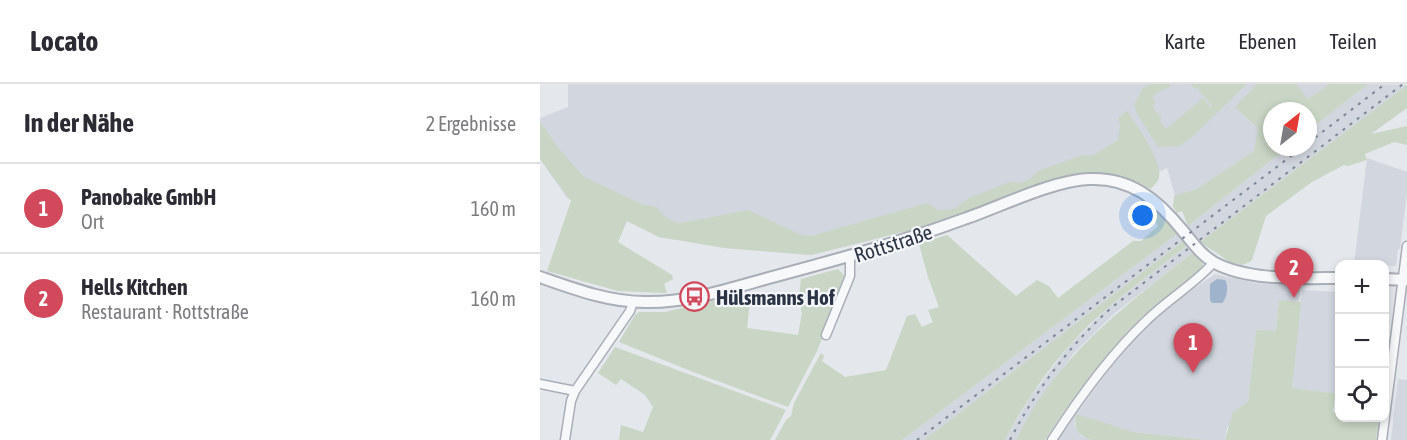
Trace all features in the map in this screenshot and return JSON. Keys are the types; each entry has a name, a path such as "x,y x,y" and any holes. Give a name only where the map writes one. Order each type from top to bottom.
{"street":[{"name":"Rottstraße","path":"540,278 598,296 633,302 666,302 695,297 850,257 918,236 1064,183 1099,179 1123,183 1151,197 1198,249 1214,262 1235,271 1247,274 1335,278"},
{"path":"1382,440 1405,280 1407,246"},
{"path":"826,335 850,276 850,257"},
{"path":"1052,440 1105,368 1145,322 1170,299 1206,272 1214,262"},
{"path":"1389,279 1405,280"},
{"path":"566,440 575,391 630,311 633,302"},
{"path":"540,384 575,391"}],"shaded area":[{"path":"568,84 1348,84 1317,105 1317,102 1263,102 1263,147 1187,200 1176,199 1167,168 1155,174 1091,167 872,240 811,255 725,248 659,237 627,221 567,198 540,159 540,118 568,107"},
{"path":"1368,84 1407,85 1317,153 1317,124"},
{"path":"1277,156 1313,156 1200,242 1188,226"},
{"path":"1367,158 1407,172 1407,192 1396,266 1389,266 1389,260 1354,260"},
{"path":"1177,234 1183,241 924,440 902,440"},
{"path":"1186,246 1192,253 1115,313 1074,353 1038,402 1016,440 1005,440 1031,396 1069,346 1110,306"},
{"path":"1215,274 1254,283 1301,286 1299,301 1279,301 1276,332 1256,330 1248,402 1227,428 1225,440 1133,432 1076,415 1074,424 1081,436 1092,440 1058,440 1076,414 1108,371 1140,333 1173,303"},
{"path":"1302,290 1335,292 1335,394 1291,388"},
{"path":"1398,379 1407,380 1407,440 1391,440"}],"green space":[{"path":"1150,84 1171,84 1168,89 1166,87 1152,97 1155,102 1153,108 1162,118 1159,120 1166,129 1203,98 1210,107 1212,106 1191,84 1247,84 1192,137 1179,146 1158,147 1134,105 1143,88"},
{"path":"1257,84 1296,84 1308,99 1330,84 1368,84 1317,124 1317,102 1263,102 1263,156 1277,156 1188,226 1182,211 1177,213 1173,207 1174,196 1197,189 1254,151 1258,128 1235,107"},
{"path":"1407,85 1407,108 1371,134 1407,126 1407,145 1394,142 1365,154 1367,160 1348,166 1344,165 1312,182 1266,216 1252,260 1247,263 1242,265 1224,259 1200,242 1313,156 1317,156 1317,153"},
{"path":"1127,111 1148,143 1157,162 1159,177 1151,189 1118,175 1087,173 1063,177 906,233 811,255 725,248 659,237 627,221 618,242 672,275 673,279 664,284 667,293 618,291 547,271 571,201 540,159 540,122 560,150 584,177 644,205 657,207 670,220 681,223 748,210 801,235 811,236 927,203 938,210 954,209 969,198 1010,182 1020,183 1030,179 1038,171 1083,155 1092,156 1118,140 1120,126 1118,118"},
{"path":"1148,203 1160,213 1177,234 902,440 775,440 786,420 791,416 794,403 821,353 824,356 822,361 845,377 886,370 907,316 915,314 922,327 933,322 928,310 939,307 919,244 947,235 1016,296 1037,280 1049,286 1058,298 1133,241 1141,241 1158,226 1145,209"},
{"path":"1183,241 1186,246 1112,304 1065,351 1032,394 1005,440 924,440"},
{"path":"1192,253 1202,261 1203,266 1129,330 1079,391 1045,440 1016,440 1051,383 1071,359 1116,315"},
{"path":"838,269 844,275 842,289 817,351 788,407 619,342 639,312 665,312 751,292 747,328 798,335 802,312 802,297 799,296 801,279"},
{"path":"1279,300 1301,302 1292,388 1335,393 1333,412 1335,412 1335,422 1378,422 1376,440 1225,440 1233,412 1248,402 1256,330 1276,331"},
{"path":"615,347 786,410 770,440 619,440 621,425 643,432 653,407 645,395 621,379 616,385 598,373"},
{"path":"1076,414 1133,432 1207,440 1092,440 1083,436 1076,428"}],"water":[{"path":"1217,279 1225,280 1226,295 1222,303 1212,303 1210,284"}],"railway":[{"path":"1317,136 1385,84"},
{"path":"1010,440 1042,386 1067,353 1111,308 1403,84"},
{"path":"917,440 1291,156"}],"place":[{"name":"Hülsmanns Hof","path":"695,297"},
{"name":"Hells Kitchen","path":"1294,298"},
{"name":"Panobake GmbH","path":"1193,373"}]}
